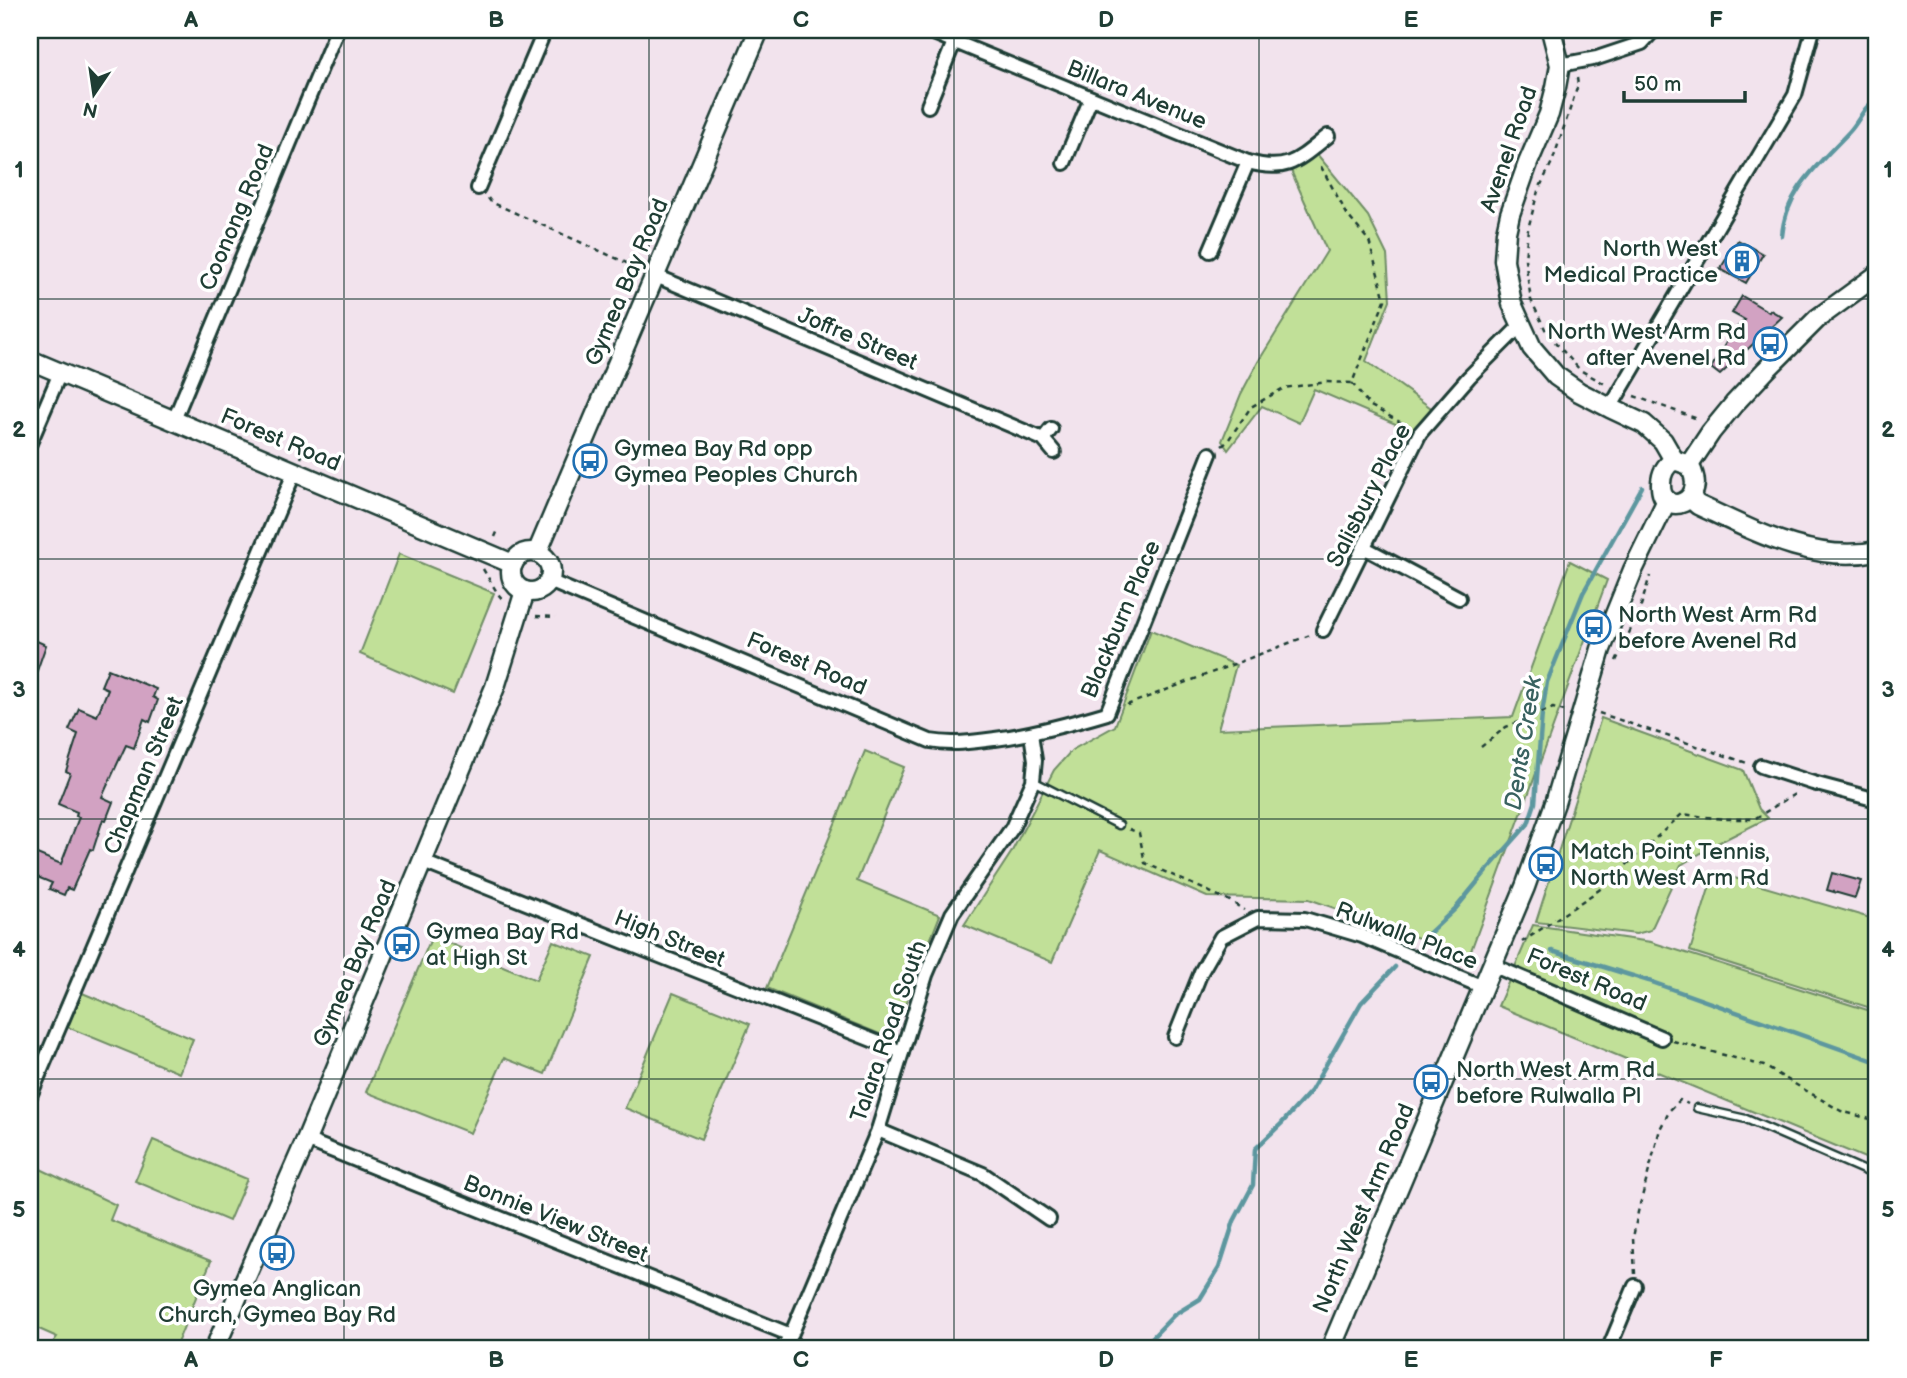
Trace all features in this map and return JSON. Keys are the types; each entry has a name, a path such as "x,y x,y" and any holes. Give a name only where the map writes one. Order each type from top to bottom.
{"street":[{"name":"Coonong Road","path":"174,420 337,30"},
{"path":"478,188 545,30"},
{"name":"Gymea Bay Road","path":"537,553 759,30"},
{"name":"Billara Avenue","path":"926,30 1259,165 1280,167 1297,161 1328,136"},
{"name":"Avenel Road","path":"1551,30 1560,65 1549,114 1528,163 1506,232 1504,260 1512,304 1532,348 1556,376 1579,392 1644,424 1682,463"},
{"path":"1560,65 1597,58 1642,43 1654,30"},
{"path":"1610,408 1795,95 1813,30"},
{"path":"928,106 954,42"},
{"path":"1064,163 1091,98"},
{"path":"1210,251 1248,162"},
{"path":"1682,463 1695,474 1696,484 1690,498 1680,505 1667,500 1661,490 1662,473 1668,464 1682,463 1734,404 1818,317 1877,275"},
{"name":"Joffre Street","path":"656,276 1047,434 1054,452"},
{"name":"Salisbury Place","path":"1323,630 1420,433 1469,377 1521,325"},
{"name":"Forest Road","path":"30,360 513,564"},
{"path":"30,443 60,373"},
{"name":"Blackburn Place","path":"930,740 966,743 1031,734 1107,713 1210,454"},
{"name":"Chapman Street","path":"30,1096 295,471"},
{"path":"1690,498 1698,505 1784,543 1839,554 1877,551"},
{"name":"North West Arm Road","path":"1331,1348 1541,844 1601,649 1633,569 1667,500"},
{"path":"1364,548 1459,598"},
{"path":"537,553 548,561 551,568 549,582 536,592 525,591 519,588 512,577 513,564 520,555 537,553"},
{"name":"Forest Road","path":"549,582 930,740"},
{"name":"Gymea Bay Road","path":"215,1348 306,1140 495,687 525,591"},
{"name":"Talara Road South","path":"783,1348 791,1335 878,1130 926,975 952,914 1012,828 1032,781 1035,760 1031,734"},
{"path":"1761,765 1813,783 1877,800"},
{"name":"High Street","path":"423,862 902,1052"},
{"name":"Rulwalla Place","path":"1175,1037 1201,972 1221,937 1258,918 1305,919 1362,936 1483,987"},
{"name":"Forest Road","path":"1492,965 1662,1038"},
{"path":"878,1130 983,1174 1049,1219"},
{"name":"Bonnie View Street","path":"306,1140 791,1335"},
{"path":"1609,1348 1635,1286"}],"lane":[{"path":"1032,781 1119,825"},
{"path":"1697,1108 1746,1119 1877,1176"}],"path":[{"path":"1578,85 1553,160 1538,191 1528,229 1524,259 1531,300 1547,333 1580,370 1605,384"},
{"path":"1323,170 1348,216 1369,241 1385,300 1352,383"},
{"path":"478,188 491,202 656,276"},
{"path":"1210,454 1227,442 1251,407 1284,388 1327,382 1352,383"},
{"path":"1352,383 1369,405 1420,433"},
{"path":"1634,396 1695,418 1711,432"},
{"path":"495,537 498,530"},
{"path":"482,566 498,594"},
{"path":"1107,713 1323,630"},
{"path":"1481,747 1506,727 1553,708"},
{"path":"1599,713 1740,762"},
{"path":"1518,944 1600,890 1682,814 1723,819 1754,819 1813,783"},
{"path":"1119,825 1139,833 1145,863 1230,901 1258,918"},
{"path":"1662,1038 1764,1066 1841,1111 1877,1121"},
{"path":"1635,1286 1633,1238 1660,1129 1670,1110 1680,1100 1697,1108"}],"green space":[{"path":"1312,148 1368,216 1387,255 1390,300 1366,361 1438,413 1419,434 1314,389 1299,423 1262,406 1228,450 1222,441 1241,394 1327,251 1288,164"},
{"path":"399,554 494,593 453,694 360,654"},
{"path":"1570,561 1607,580 1469,956 1309,899 1207,897 1100,850 1052,962 964,925 1011,853 1054,770 1072,750 1115,726 1151,630 1236,665 1218,729 1513,717"},
{"path":"1601,718 1743,770 1759,809 1768,818 1681,865 1651,930 1636,934 1536,922"},
{"path":"865,751 904,767 857,881 940,915 893,1035 887,1037 767,988"},
{"path":"1714,872 1877,920 1877,1010 1690,951"},
{"path":"1533,925 1651,942 1877,1013 1877,1163 1498,1006"},
{"path":"432,936 536,980 553,941 594,957 545,1074 504,1058 470,1133 366,1092"},
{"path":"75,990 193,1039 179,1073 60,1024"},
{"path":"673,993 750,1024 701,1139 625,1108"},
{"path":"153,1140 247,1179 229,1221 135,1181"},
{"path":"30,1164 116,1205 110,1220 211,1261 175,1348 49,1348 57,1337 30,1325"}],"building":[{"name":"North West Medical Practice","path":"1738,240 1763,254 1746,283 1720,269"},
{"path":"1742,296 1782,317 1720,375 1711,368 1733,331 1745,320 1732,313"},
{"path":"30,638 46,645 32,685 30,685"},
{"path":"108,669 156,689 153,697 158,700 150,722 144,719 134,748 126,745 102,797 113,802 106,820 103,819 93,850 90,849 72,890 67,888 64,895 49,889 52,883 30,874 30,851 61,864 79,817 76,816 77,812 58,804 70,773 66,771 78,734 69,730 79,708 97,716 108,689 101,686"},
{"path":"1832,873 1861,881 1855,898 1827,890"}],"waterway":[{"name":"Dents Creek","path":"1782,236 1790,205 1806,178 1877,99"},
{"name":"Dents Creek","path":"1421,941 1456,908 1528,824 1535,803 1547,682 1583,593 1642,487"},
{"path":"1552,951 1649,981 1877,1062"},
{"name":"Dents Creek","path":"1142,1348 1174,1315 1200,1299 1219,1268 1234,1221 1253,1185 1255,1149 1311,1091 1361,1003 1395,967"}],"place":[{"name":"North West Medical Practice","path":"1742,261"},
{"name":"North West Arm Rd after Avenel Rd","path":"1770,344"},
{"name":"Gymea Bay Rd opp Gymea Peoples Church","path":"590,461"},
{"name":"North West Arm Rd before Avenel Rd","path":"1594,627"},
{"name":"Match Point Tennis, North West Arm Rd","path":"1546,864"},
{"name":"Gymea Bay Rd at High St","path":"402,944"},
{"name":"North West Arm Rd before Rulwalla Pl","path":"1431,1082"},
{"name":"Gymea Anglican Church, Gymea Bay Rd","path":"277,1253"}]}
